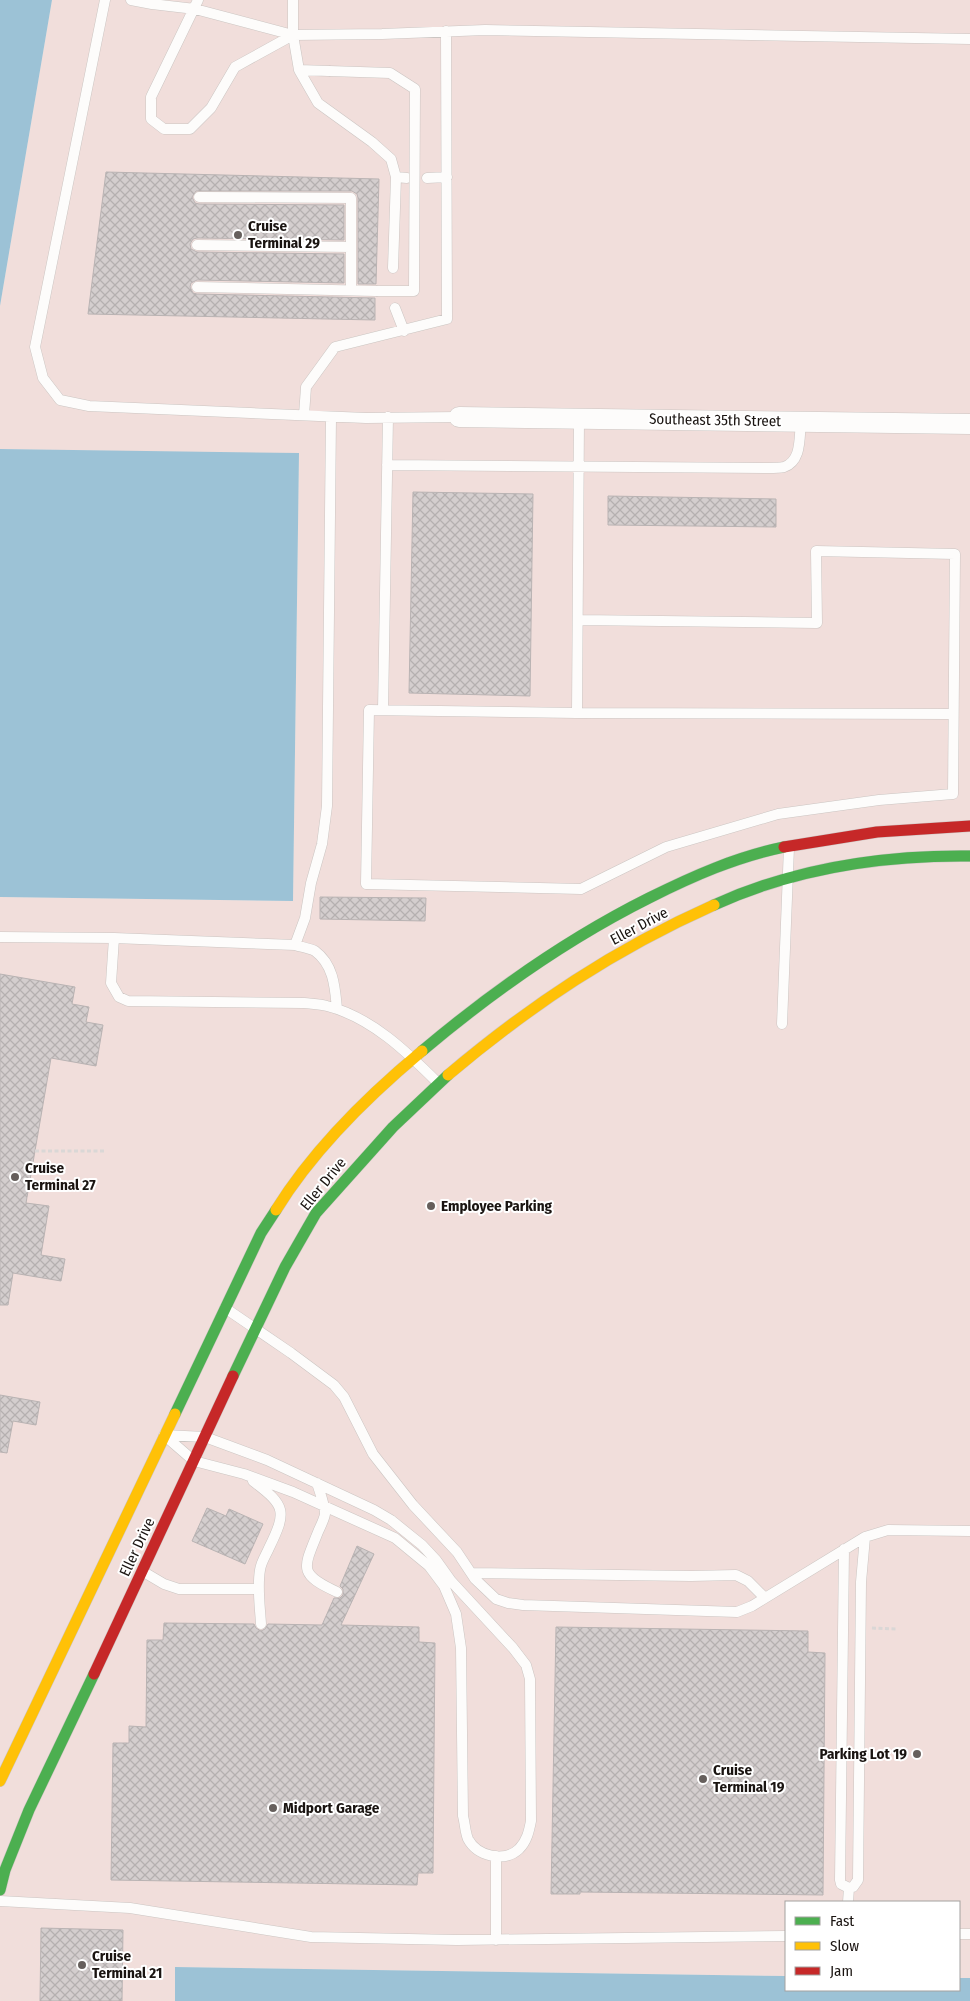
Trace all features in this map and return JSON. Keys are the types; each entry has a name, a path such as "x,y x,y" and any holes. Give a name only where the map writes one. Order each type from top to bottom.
{"street":[{"name":"Southeast 35th Street","path":"459,417 970,424"},
{"name":"Eller Drive","path":"0,1781 262,1233 298,1177 340,1129 384,1084 444,1032 494,994 547,958 601,924 658,893 718,866 746,856 790,846 872,831 938,826 968,826"},
{"name":"Eller Drive","path":"0,1890 4,1870 25,1818 194,1461 265,1305 319,1210 408,1110 468,1057 519,1018 571,982 611,958 712,905 741,893 826,868 890,858 970,856"}],"lane":[{"path":"105,0 35,347 42,378 60,400 89,406 331,417 459,417"},
{"path":"131,0 152,4 197,4 293,35 485,30 970,39"},
{"path":"293,0 293,35 299,70 318,103 372,142 391,159 402,178 393,268"},
{"path":"197,4 151,97 150,119 164,129 190,129 211,108 235,67 293,35"},
{"path":"304,415 306,387 335,347 447,319 446,32"},
{"path":"197,287 376,291 414,290 415,89 390,73 299,70"},
{"path":"428,178 447,178"},
{"path":"199,197 351,198 351,290"},
{"path":"197,245 351,247"},
{"path":"395,308 404,331"},
{"path":"295,945 305,918 311,883 319,858 326,806 331,417"},
{"path":"383,710 388,417"},
{"path":"577,713 579,418"},
{"path":"388,465 784,467 794,460 798,450 801,422"},
{"path":"578,620 817,623 816,551 955,554 953,794 879,800 778,814 666,847 581,888 366,884 369,710 577,713 953,714"},
{"path":"782,1024 790,846"},
{"path":"0,937 114,938 295,945 314,951 330,967 335,985 337,1010"},
{"path":"114,938 111,983 119,998 128,1001 304,1003 327,1006 378,1030 414,1059 438,1084"},
{"path":"225,1308 292,1353 334,1385 344,1397 378,1460 414,1505 457,1552 487,1592 496,1599 508,1603 524,1606 737,1612 765,1598 864,1537 888,1530 970,1531"},
{"path":"164,1435 205,1437 267,1460 374,1510 404,1530 422,1545 451,1581 513,1648 526,1665 530,1678 531,1821 527,1838 518,1850 505,1856 496,1856 478,1851 468,1838 463,1816 461,1648 456,1614 444,1586 429,1566 395,1538 293,1492 244,1474 194,1461 164,1435"},
{"path":"244,1474 271,1495 278,1504 281,1514 281,1524 260,1570 260,1624"},
{"path":"317,1483 325,1513 306,1562 307,1571 312,1578 337,1592"},
{"path":"849,1888 853,1887 858,1880 861,1582 864,1537"},
{"path":"844,1549 840,1880 841,1884 849,1888"},
{"path":"142,1571 164,1584 179,1589 259,1589"},
{"path":"471,1573 736,1575 748,1581 765,1598"},
{"path":"496,1856 496,1940"},
{"path":"848,1901 849,1888"},
{"path":"0,1901 130,1908 311,1937 496,1940 785,1936"}],"path":[{"path":"35,1151 106,1151"},
{"path":"864,1628 897,1629"}],"shaded area":[{"path":"52,0 970,0 970,1978 960,1978 960,1901 785,1901 785,1976 176,1967 175,2001 0,2001 0,897 293,901 299,454 0,449 0,306"}],"water":[{"path":"0,0 52,0 0,306"},
{"path":"0,449 299,453 293,901 0,897"},
{"path":"175,1967 785,1976 785,1991 960,1991 960,1978 970,1978 970,2001 175,2001"}],"building":[{"name":"Cruise Terminal 29","path":"106,172 379,179 376,284 358,284 358,198 357,194 352,191 196,191 192,197 195,203 199,204 344,205 344,240 197,238 193,239 190,244 191,249 197,252 344,254 344,283 197,280 191,283 190,287 193,293 197,294 375,298 375,320 88,314"},
{"path":"413,492 533,494 530,696 409,693"},
{"path":"608,496 776,499 776,527 608,525"},
{"path":"320,897 426,898 425,921 320,919"},
{"path":"0,974 75,987 72,1004 89,1007 86,1022 103,1025 96,1066 51,1058 26,1203 49,1206 41,1255 65,1259 61,1281 13,1273 8,1305 0,1305"},
{"path":"0,1395 40,1402 36,1425 13,1421 7,1453 0,1452"},
{"path":"207,1508 226,1516 229,1509 263,1524 245,1564 192,1541"},
{"name":"Midport Garage","path":"357,1546 374,1554 341,1625 419,1627 419,1642 435,1643 433,1873 418,1873 417,1885 111,1880 113,1743 129,1743 129,1726 146,1727 147,1640 163,1640 164,1623 254,1624 261,1631 268,1624 322,1625 334,1598 340,1598 343,1595 343,1589 340,1586"},
{"name":"Cruise Terminal 19","path":"556,1627 808,1631 808,1652 825,1653 823,1895 580,1892 580,1894 551,1894"},
{"name":"Cruise Terminal 21","path":"41,1928 123,1930 122,2001 40,2001"}],"traffic: fast":[{"path":"422,1051 503,987 560,949 619,914 665,890 715,868 749,856 784,847"},
{"path":"714,905 776,882 839,866 904,858 970,856"},
{"path":"233,1376 285,1267 316,1213 393,1127 448,1075"},
{"path":"175,1414 261,1233 276,1210"},
{"path":"0,1890 5,1870 29,1810 94,1674"}],"traffic: slow":[{"path":"448,1075 511,1025 575,980 642,940 714,905"},
{"path":"276,1210 324,1145 362,1105 422,1051"},
{"path":"0,1781 175,1414"}],"traffic: jam":[{"path":"784,847 877,832 970,826"},
{"path":"94,1674 233,1376"}],"place":[{"name":"Cruise Terminal 29","path":"238,235"},
{"name":"Cruise Terminal 27","path":"15,1177"},
{"name":"Employee Parking","path":"431,1206"},
{"name":"Parking Lot 19","path":"917,1754"},
{"name":"Cruise Terminal 19","path":"703,1779"},
{"name":"Midport Garage","path":"273,1808"},
{"name":"Cruise Terminal 21","path":"82,1965"}]}
